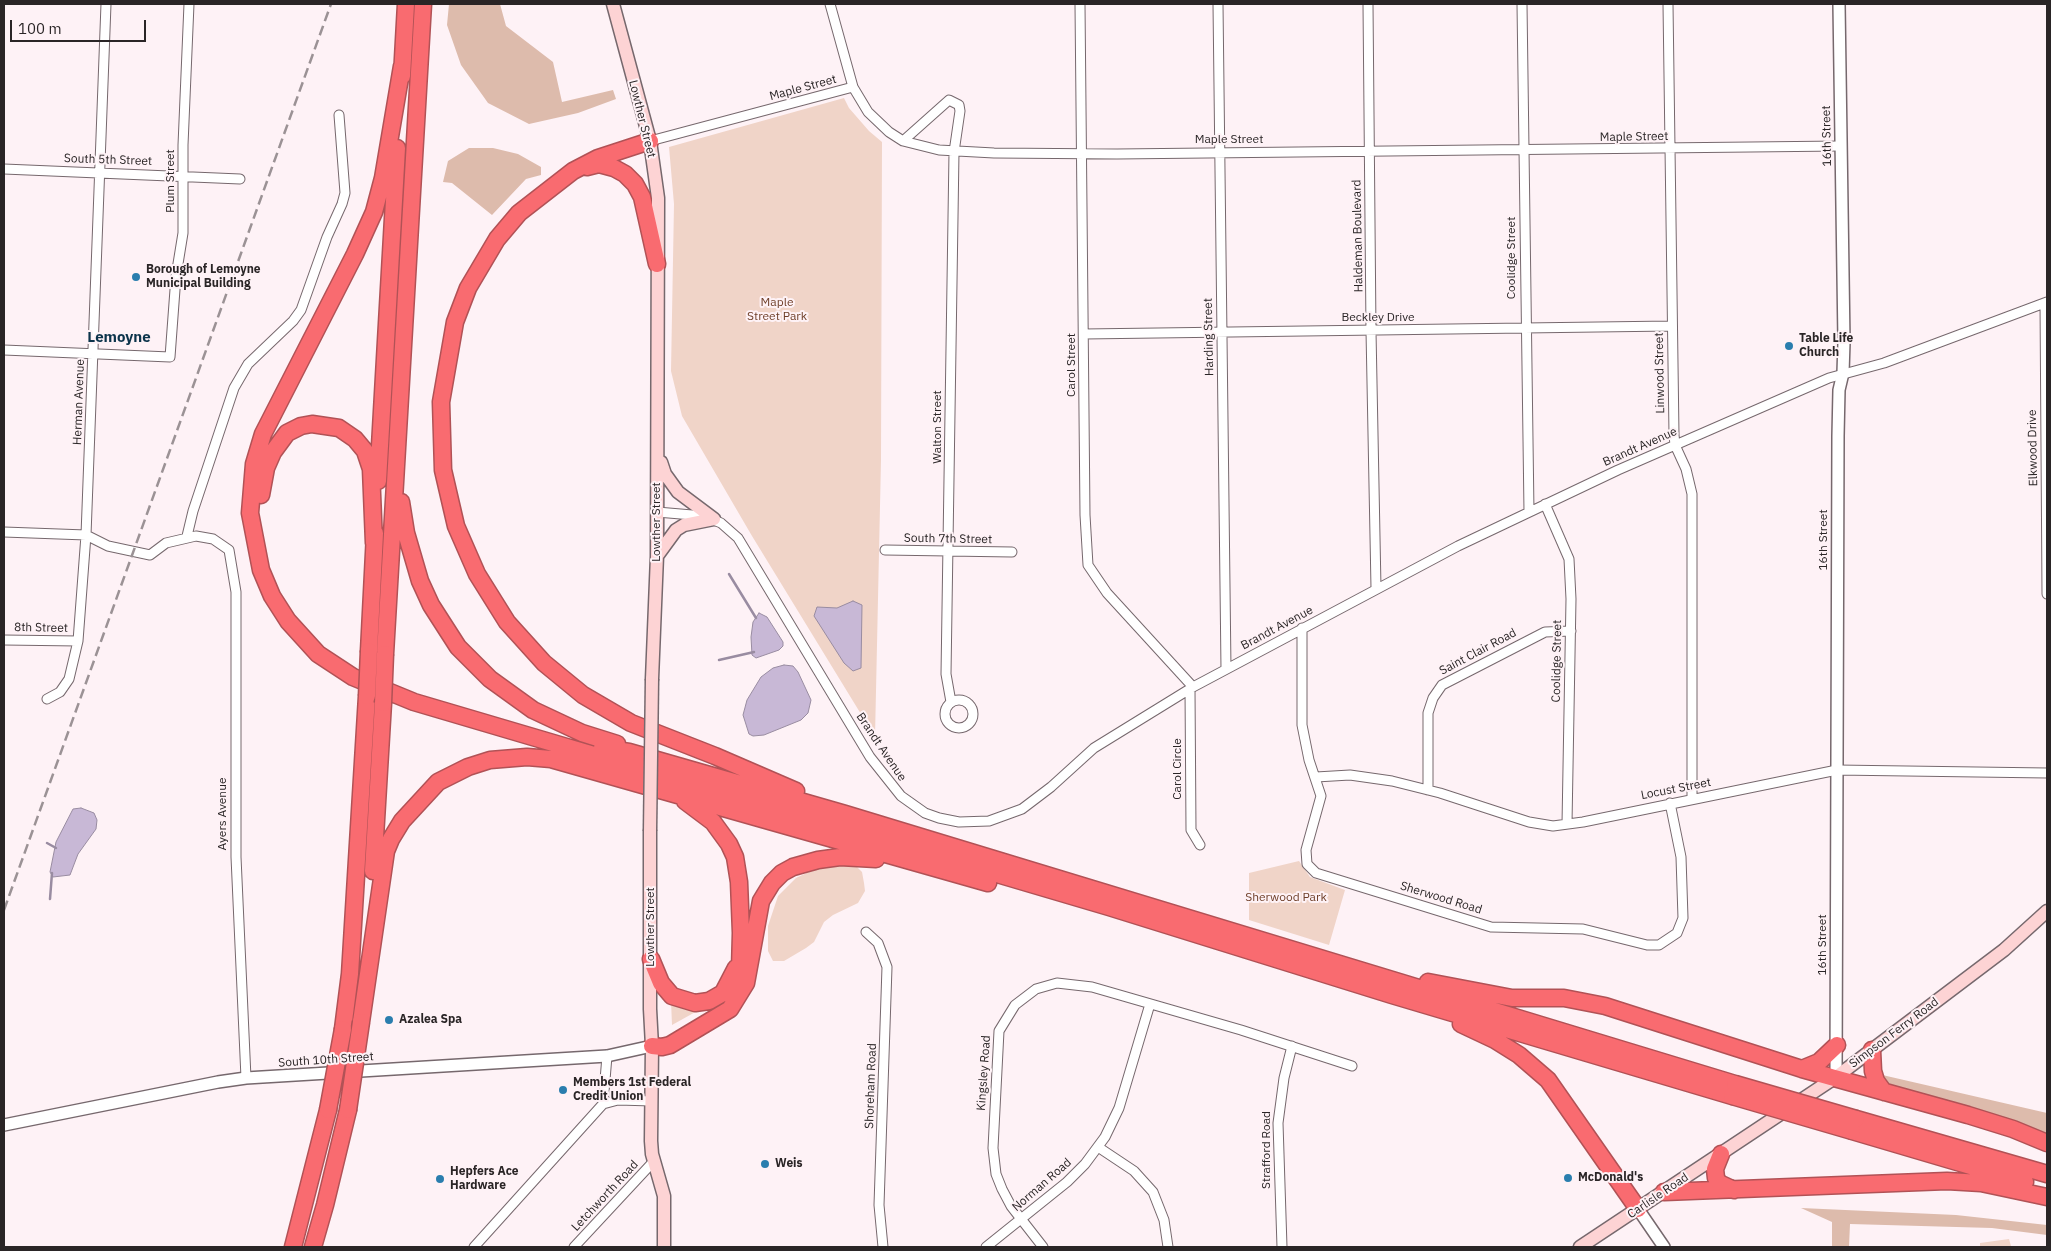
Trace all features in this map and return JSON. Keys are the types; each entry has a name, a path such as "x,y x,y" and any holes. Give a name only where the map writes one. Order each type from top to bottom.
{"highway":[{"path":"293,1247 328,1110 343,1029 350,966 406,4"},
{"path":"364,1006 423,4"},
{"path":"402,66 383,178 374,212 355,254 263,434 254,464 250,513 261,570 272,596 302,638 318,654 354,677 414,702 1109,907 1392,995 1854,1125 2047,1174"},
{"path":"650,141 598,158 572,171 519,213 496,239 468,288 455,322 441,402 443,470 460,534 477,574 507,622 544,663 583,695 631,723 715,756 845,814"},
{"path":"572,171 599,164 625,174 635,184 642,197 657,264"},
{"path":"374,543 371,469 365,451 349,434 328,425 301,426 287,433 272,452 262,485 260,504 263,536 278,584 297,615 322,643 359,668 404,689 609,750 629,752 845,814 1347,967 1734,1090"},
{"path":"398,430 401,504 406,533 420,581 442,624 473,663 508,694 556,722 620,744 629,752"},
{"path":"313,1247 348,1110 386,851 402,821 438,782 468,767 490,760 527,757 551,759 923,866 1282,960"},
{"path":"652,1046 710,1014 722,1005 737,982 740,970 739,882 734,857 729,844 713,822 700,811 688,802 656,788"},
{"path":"652,1046 670,1046 718,1018 735,1002 746,983 751,963 760,901 772,883 782,874 800,865 840,857 869,857 923,866"},
{"path":"651,959 661,983 668,992 683,1001 696,1003 709,1001 723,993 731,981 739,959"},
{"path":"1347,967 1512,998 1564,998 1596,1004 1802,1069 1968,1115 2013,1129 2047,1143"},
{"path":"1392,995 1480,1032 1532,1066 1561,1097 1638,1209"},
{"path":"1802,1069 1819,1062 1837,1044"},
{"path":"1872,1050 1873,1071 1876,1081 1884,1092"},
{"path":"1854,1125 2047,1189"},
{"path":"1721,1154 1714,1169 1716,1178 1719,1183 1734,1190"},
{"path":"1664,1192 1947,1181 1981,1184 2047,1197"}],"main road":[{"name":"Lowther Street","path":"613,4 650,141 658,198 657,556 652,678 650,1010 652,1046 651,1141 654,1161 664,1196 664,1247"},
{"path":"658,450 665,474 678,492 714,519"},
{"path":"657,556 676,530 696,521 714,519"},
{"name":"Simpson Ferry Road","path":"1734,1145 1836,1077 2004,950 2047,912"},
{"name":"Carlisle Road","path":"1580,1247 1734,1145"}],"street":[{"name":"Herman Avenue","path":"47,699 60,692 69,678 78,641 86,535 106,4"},
{"name":"Plum Street","path":"92,354 170,357 176,276 183,234 182,176 189,4"},
{"path":"830,4 853,87"},
{"name":"Carol Street","path":"1080,4 1085,515 1088,565 1107,594 1192,688"},
{"name":"Harding Street","path":"1218,4 1226,669"},
{"name":"Haldeman Boulevard","path":"1368,4 1376,588"},
{"name":"Coolidge Street","path":"1522,4 1529,512"},
{"name":"Linwood Street","path":"1668,4 1675,445 1686,469 1692,494 1692,799"},
{"name":"16th Street","path":"1836,1077 1839,390 1843,373 1840,4"},
{"name":"Maple Street","path":"650,141 853,87 874,120 903,141 954,152 1082,154 1841,146"},
{"name":"Walton Street","path":"903,141 948,100 954,101 959,105 960,111 954,152 946,674 952,702"},
{"path":"4,532 86,535 108,546 150,555 166,543 188,536 193,511 238,380 248,364 293,321 301,310 327,237 342,204 344,193 339,115"},
{"name":"South 5th Street","path":"4,169 240,179"},
{"name":"Brandt Avenue","path":"657,512 693,514 714,519 738,538 870,757 887,781 912,805 939,818 975,823 989,821 1011,815 1051,787 1094,748 1192,688 1376,588 1545,504 1829,378 1884,363 2046,302"},
{"name":"Elkwood Drive","path":"2046,302 2047,594"},
{"name":"Beckley Drive","path":"1084,334 1672,326"},
{"path":"4,350 92,354"},
{"name":"Coolidge Street","path":"1545,504 1569,559 1571,631 1567,824"},
{"name":"Ayers Avenue","path":"188,536 213,539 229,550 236,592 236,857 246,1078"},
{"name":"South 7th Street","path":"884,550 1012,552"},
{"name":"Sherwood Road","path":"1302,628 1302,725 1309,760 1316,776 1320,802 1306,855 1308,864 1316,873 1491,926 1584,929 1652,946 1671,939 1679,930 1683,918 1681,857 1670,803"},
{"name":"Saint Clair Road","path":"1428,790 1428,713 1433,698 1442,685 1545,632 1571,631"},
{"name":"8th Street","path":"4,640 78,641"},
{"name":"Carol Circle","path":"1192,688 1191,830 1200,845"},
{"name":"Locust Street","path":"1316,776 1367,777 1428,790 1529,822 1553,826 1837,770 2047,773"},
{"name":"Shoreham Road","path":"866,932 878,943 887,967 879,1205 883,1247"},
{"name":"Kingsley Road","path":"1043,1247 1021,1220 1002,1189 994,1160 999,1031 1007,1015 1025,996 1036,989 1057,982 1092,987 1292,1050 1352,1066"},
{"name":"Norman Road","path":"986,1247 1067,1182 1098,1147 1119,1108 1150,1004"},
{"name":"South 10th Street","path":"4,1125 246,1078 607,1056 652,1046"},
{"name":"Strafford Road","path":"1282,1247 1279,1103 1292,1050"},
{"path":"603,1104 607,1056"},
{"path":"474,1247 603,1104 618,1100 652,1101"},
{"path":"1098,1147 1134,1171 1153,1192 1164,1220 1168,1247"},
{"name":"Letchworth Road","path":"574,1247 654,1161"},
{"path":"1638,1209 1664,1247"}],"green space":[{"name":"Maple Street Park","path":"844,98 849,108 869,131 882,142 881,460 875,737 752,536 682,416 671,371 674,204 669,147"},
{"name":"Sherwood Park","path":"1299,861 1310,877 1345,890 1329,945 1249,920 1249,873"},
{"path":"854,864 862,872 865,891 858,903 833,915 824,922 814,942 806,948 784,961 773,961 768,951 768,926 778,896 796,878 811,871 828,866"},
{"path":"671,1001 699,1010 672,1025"},
{"path":"2009,1239 2011,1246 1980,1247 1980,1243"}],"shaded area":[{"path":"449,4 500,4 506,26 553,62 562,102 613,90 616,99 578,113 529,124 488,103 461,65 447,25"},
{"path":"469,148 493,148 518,154 541,167 541,175 526,179 492,215 452,183 443,182 448,161"},
{"path":"853,601 862,605 861,668 853,671 844,663 814,616 817,607 837,608"},
{"path":"759,613 767,617 783,642 783,646 779,650 756,658 752,655 751,637 753,622"},
{"path":"784,665 793,666 798,672 811,700 808,713 801,720 764,735 753,736 749,734 743,715 747,700 761,677 773,668"},
{"path":"81,808 94,813 97,820 96,829 78,854 70,875 53,877 50,872 56,842 73,809"},
{"path":"1878,1074 2047,1113 2047,1138 1901,1090 1885,1082"},
{"path":"1801,1208 1956,1215 2047,1225 2047,1235 1992,1228 1850,1224 1849,1247 1832,1247 1832,1222"}],"waterway":[{"path":"729,574 756,618"},
{"path":"719,660 754,652"},
{"path":"47,843 56,848"},
{"path":"50,899 52,873"}],"railway":[{"path":"4,910 331,4"}],"place":[{"name":"Borough of Lemoyne Municipal Building","path":"136,277"},
{"name":"Table Life Church","path":"1789,346"},
{"name":"Azalea Spa","path":"389,1020"},
{"name":"Members 1st Federal Credit Union","path":"563,1090"},
{"name":"Weis","path":"765,1164"},
{"name":"McDonald's","path":"1568,1178"},
{"name":"Hepfers Ace Hardware","path":"440,1179"}],"district":[{"name":"Lemoyne","path":"119,338"}]}
